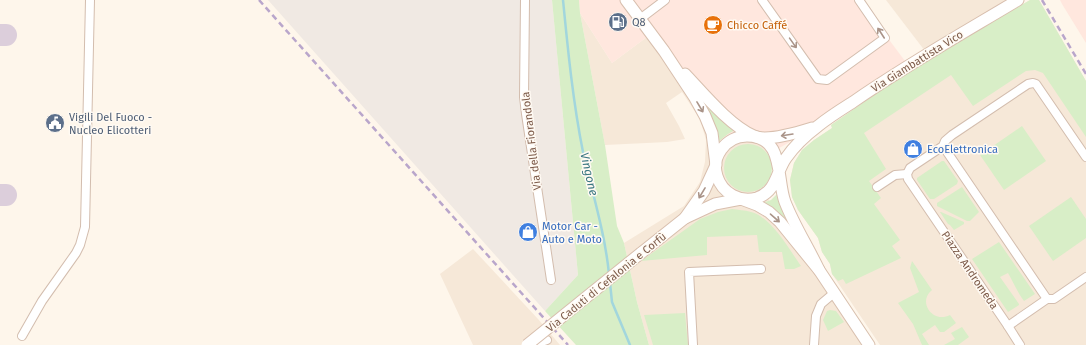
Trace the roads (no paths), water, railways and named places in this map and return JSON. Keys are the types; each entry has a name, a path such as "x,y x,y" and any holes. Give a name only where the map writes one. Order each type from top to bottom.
{"main road":[{"path":"626,0 664,51 705,116 712,133 716,174 720,183 725,190 733,196 757,205 769,212 780,222 819,270 869,345"},
{"name":"Via Giambattista Vico","path":"778,173 785,159 797,144 818,126 888,77 1018,0"},
{"path":"664,51 726,116 755,137 766,142 774,151 778,158 778,173 785,201 819,270"},
{"name":"Via Giambattista Vico","path":"755,137 773,137 792,134 818,126"},
{"path":"716,165 720,153 727,143 740,137 755,137"},
{"name":"Via Caduti di Cefalonia e Corfù","path":"685,218 704,191 716,165"},
{"path":"741,199 758,198 765,194 774,185 778,173"},
{"name":"Via Caduti di Cefalonia e Corfù","path":"527,345 685,218 715,204 741,199"}],"street":[{"path":"22,336 42,301 76,253 85,227 90,0"},
{"name":"Via della Fiorandola","path":"525,0 524,97 551,280"},
{"path":"640,19 665,0"},
{"path":"762,0 818,78 827,80 885,38 859,0"},
{"path":"877,187 895,175 907,174 910,168 943,146 945,141 952,135 1028,84 1033,83 1036,84 1086,157"},
{"path":"943,146 1047,299"},
{"name":"Piazza Andromeda","path":"907,174 908,179 1020,345"},
{"path":"693,345 689,272 761,269"},
{"path":"1008,326 1047,299 1054,299 1086,277"},
{"path":"814,345 816,316 821,304 834,293"},
{"path":"533,345 547,340"}],"waterway":[{"name":"Vingone","path":"563,0 579,133 601,228 609,274"},
{"name":"Vingone","path":"610,283 612,302 630,345"}],"railway":[{"path":"259,0 568,345"},
{"path":"1042,0 1086,74"}],"place":[{"name":"Q8","path":"618,22"},
{"name":"Chicco Caffé","path":"713,25"},
{"name":"Vigili Del Fuoco - Nucleo Elicotteri","path":"55,123"},
{"name":"EcoElettronica","path":"913,149"},
{"name":"Motor Car - Auto e Moto","path":"528,232"}]}
